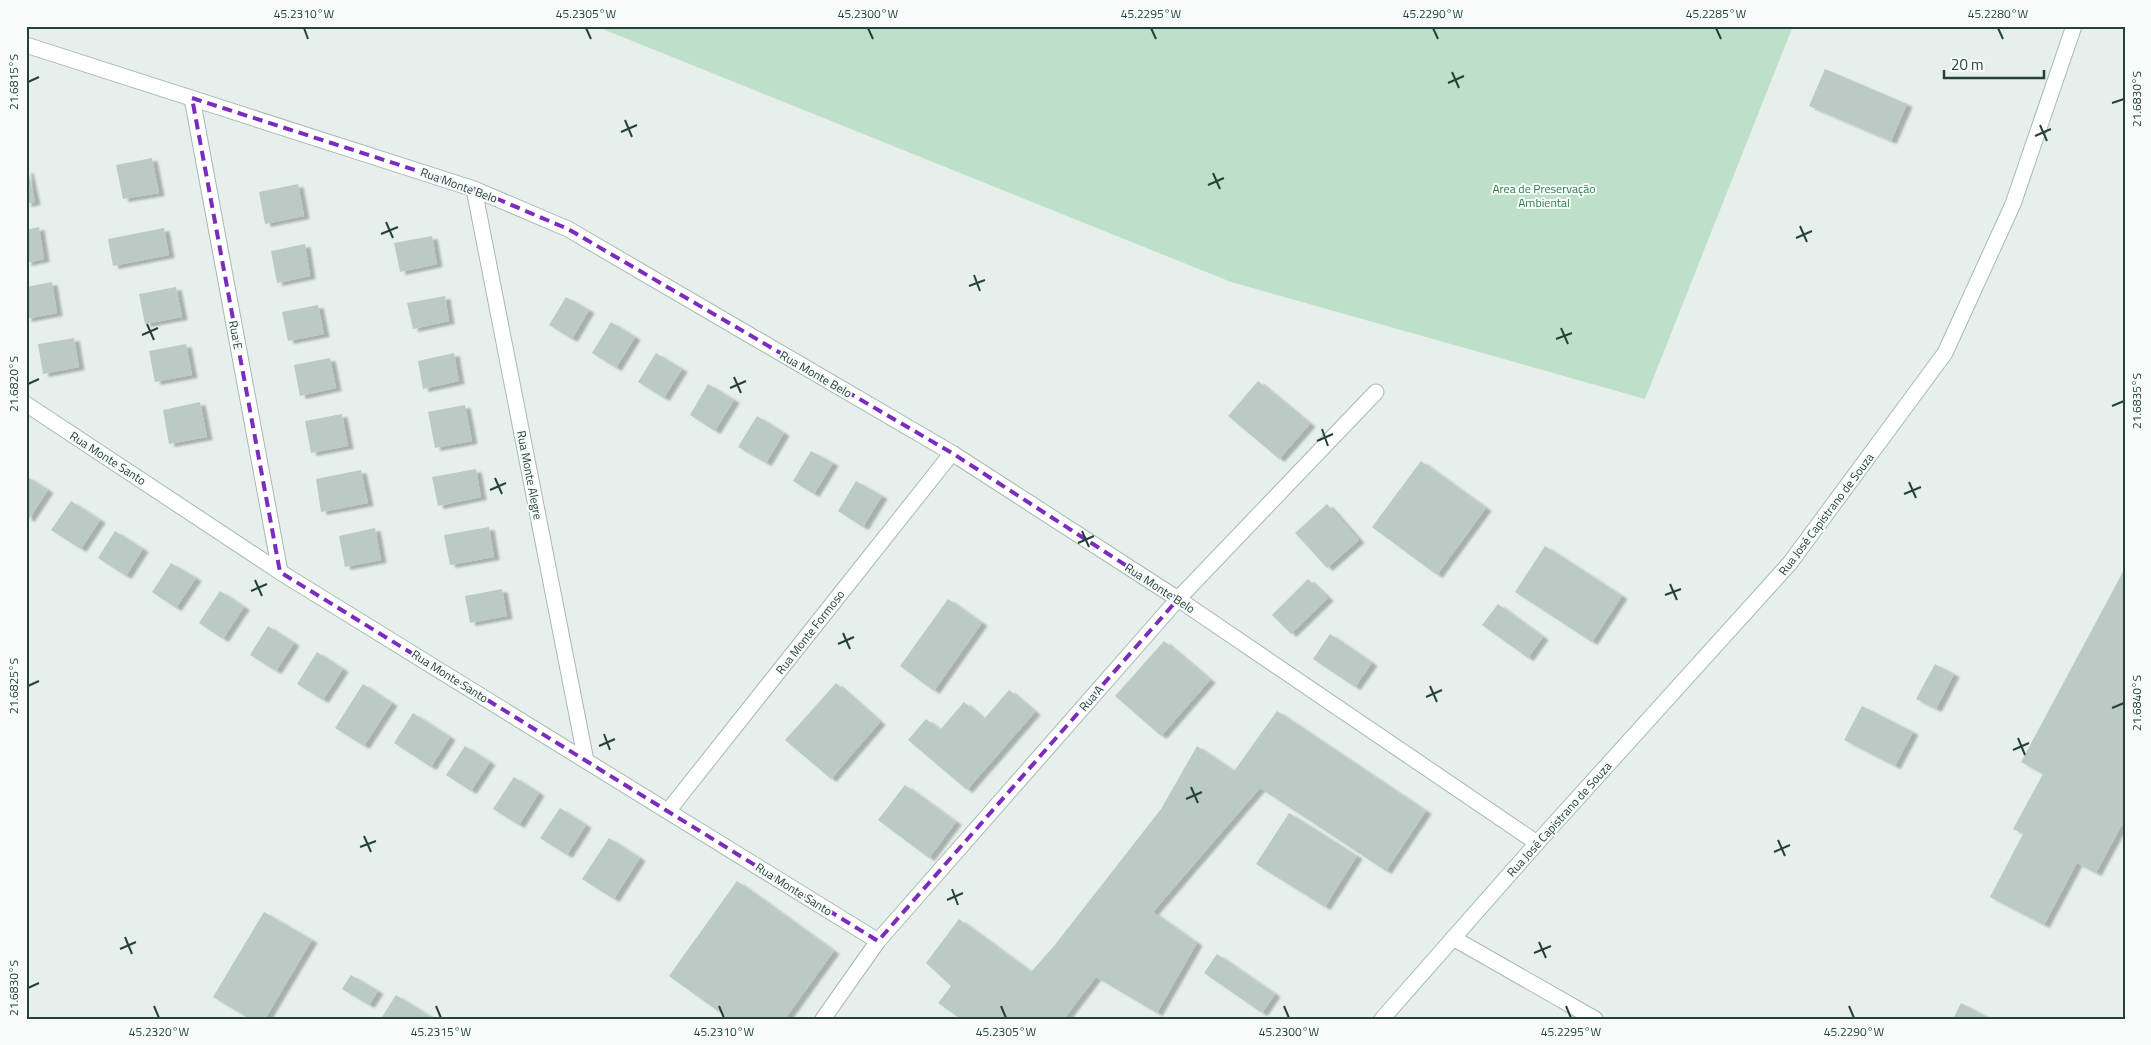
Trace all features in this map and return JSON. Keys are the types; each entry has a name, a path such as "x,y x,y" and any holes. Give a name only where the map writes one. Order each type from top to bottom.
{"street":[{"name":"Rua José Capistrano de Souza","path":"1382,1019 1537,843 1790,563 1945,353 2012,204 2074,26"},
{"name":"Rua Monte Belo","path":"26,45 474,189 568,229 952,453 1178,599 1537,843"},
{"name":"Rua E","path":"192,98 280,572"},
{"name":"Rua Monte Alegre","path":"474,189 586,761"},
{"name":"Rua A","path":"823,1019 878,941 1178,599 1376,392"},
{"name":"Rua Monte Santo","path":"26,404 280,572 878,941"},
{"name":"Rua Monte Formoso","path":"668,811 952,453"},
{"path":"1453,938 1595,1019"}],"highlighted area":[{"path":"192,98 474,189 568,229 952,453 1178,599 878,941 280,572"}],"green space":[{"name":"Area de Preservação Ambiental","path":"595,26 1793,26 1645,399 1231,282"}],"building":[{"path":"1825,69 1907,104 1891,141 1809,106"},
{"path":"152,158 159,193 123,199 116,165"},
{"path":"26,170 28,170 35,202 26,204"},
{"path":"298,184 304,216 265,224 259,192"},
{"path":"39,227 44,259 26,263 26,230"},
{"path":"164,228 169,255 113,266 108,239"},
{"path":"432,236 437,264 400,272 394,243"},
{"path":"305,244 310,276 277,283 271,251"},
{"path":"52,282 57,313 26,319 26,287"},
{"path":"176,287 182,317 145,324 139,294"},
{"path":"445,296 449,321 413,329 407,303"},
{"path":"566,297 589,310 572,339 549,325"},
{"path":"318,305 324,334 288,341 282,312"},
{"path":"611,322 635,337 616,368 592,353"},
{"path":"74,338 79,367 43,374 38,344"},
{"path":"186,344 192,375 155,382 149,351"},
{"path":"454,353 459,381 423,389 418,361"},
{"path":"656,353 682,369 664,398 638,382"},
{"path":"330,358 336,388 300,396 294,365"},
{"path":"1258,381 1310,424 1279,459 1228,416"},
{"path":"708,384 734,400 715,431 690,415"},
{"path":"200,402 207,437 169,444 163,410"},
{"path":"465,405 472,441 435,448 428,412"},
{"path":"342,414 348,446 311,453 305,421"},
{"path":"757,416 784,433 766,463 738,447"},
{"path":"811,451 833,463 814,494 793,481"},
{"path":"1421,461 1486,508 1437,575 1372,527"},
{"path":"476,469 481,497 438,506 432,477"},
{"path":"361,470 368,503 321,512 316,479"},
{"path":"26,476 48,490 29,519 26,517"},
{"path":"856,481 882,496 863,527 838,511"},
{"path":"71,501 100,520 81,549 51,530"},
{"path":"1327,504 1359,540 1327,568 1295,533"},
{"path":"489,527 494,557 450,565 444,535"},
{"path":"375,528 381,560 345,567 339,536"},
{"path":"115,531 143,549 126,576 98,558"},
{"path":"1545,546 1622,596 1592,642 1515,592"},
{"path":"171,563 196,578 176,608 152,592"},
{"path":"2125,568 2125,819 2096,873 2077,863 2044,925 1990,897 2023,834 2013,829 2043,774 2021,762"},
{"path":"1308,579 1328,598 1291,634 1272,615"},
{"path":"502,589 507,616 470,623 465,596"},
{"path":"220,591 244,607 223,639 199,623"},
{"path":"948,599 982,623 934,691 900,666"},
{"path":"1498,604 1543,637 1528,658 1482,625"},
{"path":"268,626 294,643 276,671 250,655"},
{"path":"1330,634 1372,663 1355,687 1313,659"},
{"path":"1164,641 1210,680 1161,736 1115,696"},
{"path":"317,652 343,669 323,700 297,684"},
{"path":"1935,664 1954,674 1936,709 1916,699"},
{"path":"836,683 880,722 831,779 785,740"},
{"path":"363,684 392,703 364,746 335,728"},
{"path":"1009,690 1035,712 967,790 908,740 926,719 940,730 964,702 984,719"},
{"path":"1862,706 1913,732 1895,766 1844,740"},
{"path":"1277,711 1426,811 1386,871 1260,788 1153,912 1197,943 1157,1013 1096,977 1064,1019 961,1019 938,1003 951,986 926,963 959,919 1031,972 1054,946 1161,809 1197,746 1234,771"},
{"path":"413,713 450,737 431,767 394,743"},
{"path":"465,746 490,762 471,791 446,775"},
{"path":"514,777 539,793 519,825 493,809"},
{"path":"905,785 956,822 929,858 878,820"},
{"path":"560,808 586,825 567,855 540,838"},
{"path":"1289,813 1357,856 1325,907 1256,864"},
{"path":"609,838 640,858 614,899 582,879"},
{"path":"737,881 834,951 785,1019 729,1019 669,976"},
{"path":"264,912 312,940 265,1019 250,1019 213,997"},
{"path":"1217,954 1275,994 1262,1013 1204,973"},
{"path":"351,975 378,991 369,1005 342,989"},
{"path":"396,995 431,1017 429,1019 382,1017"},
{"path":"1961,1003 1991,1019 1953,1019"}]}
